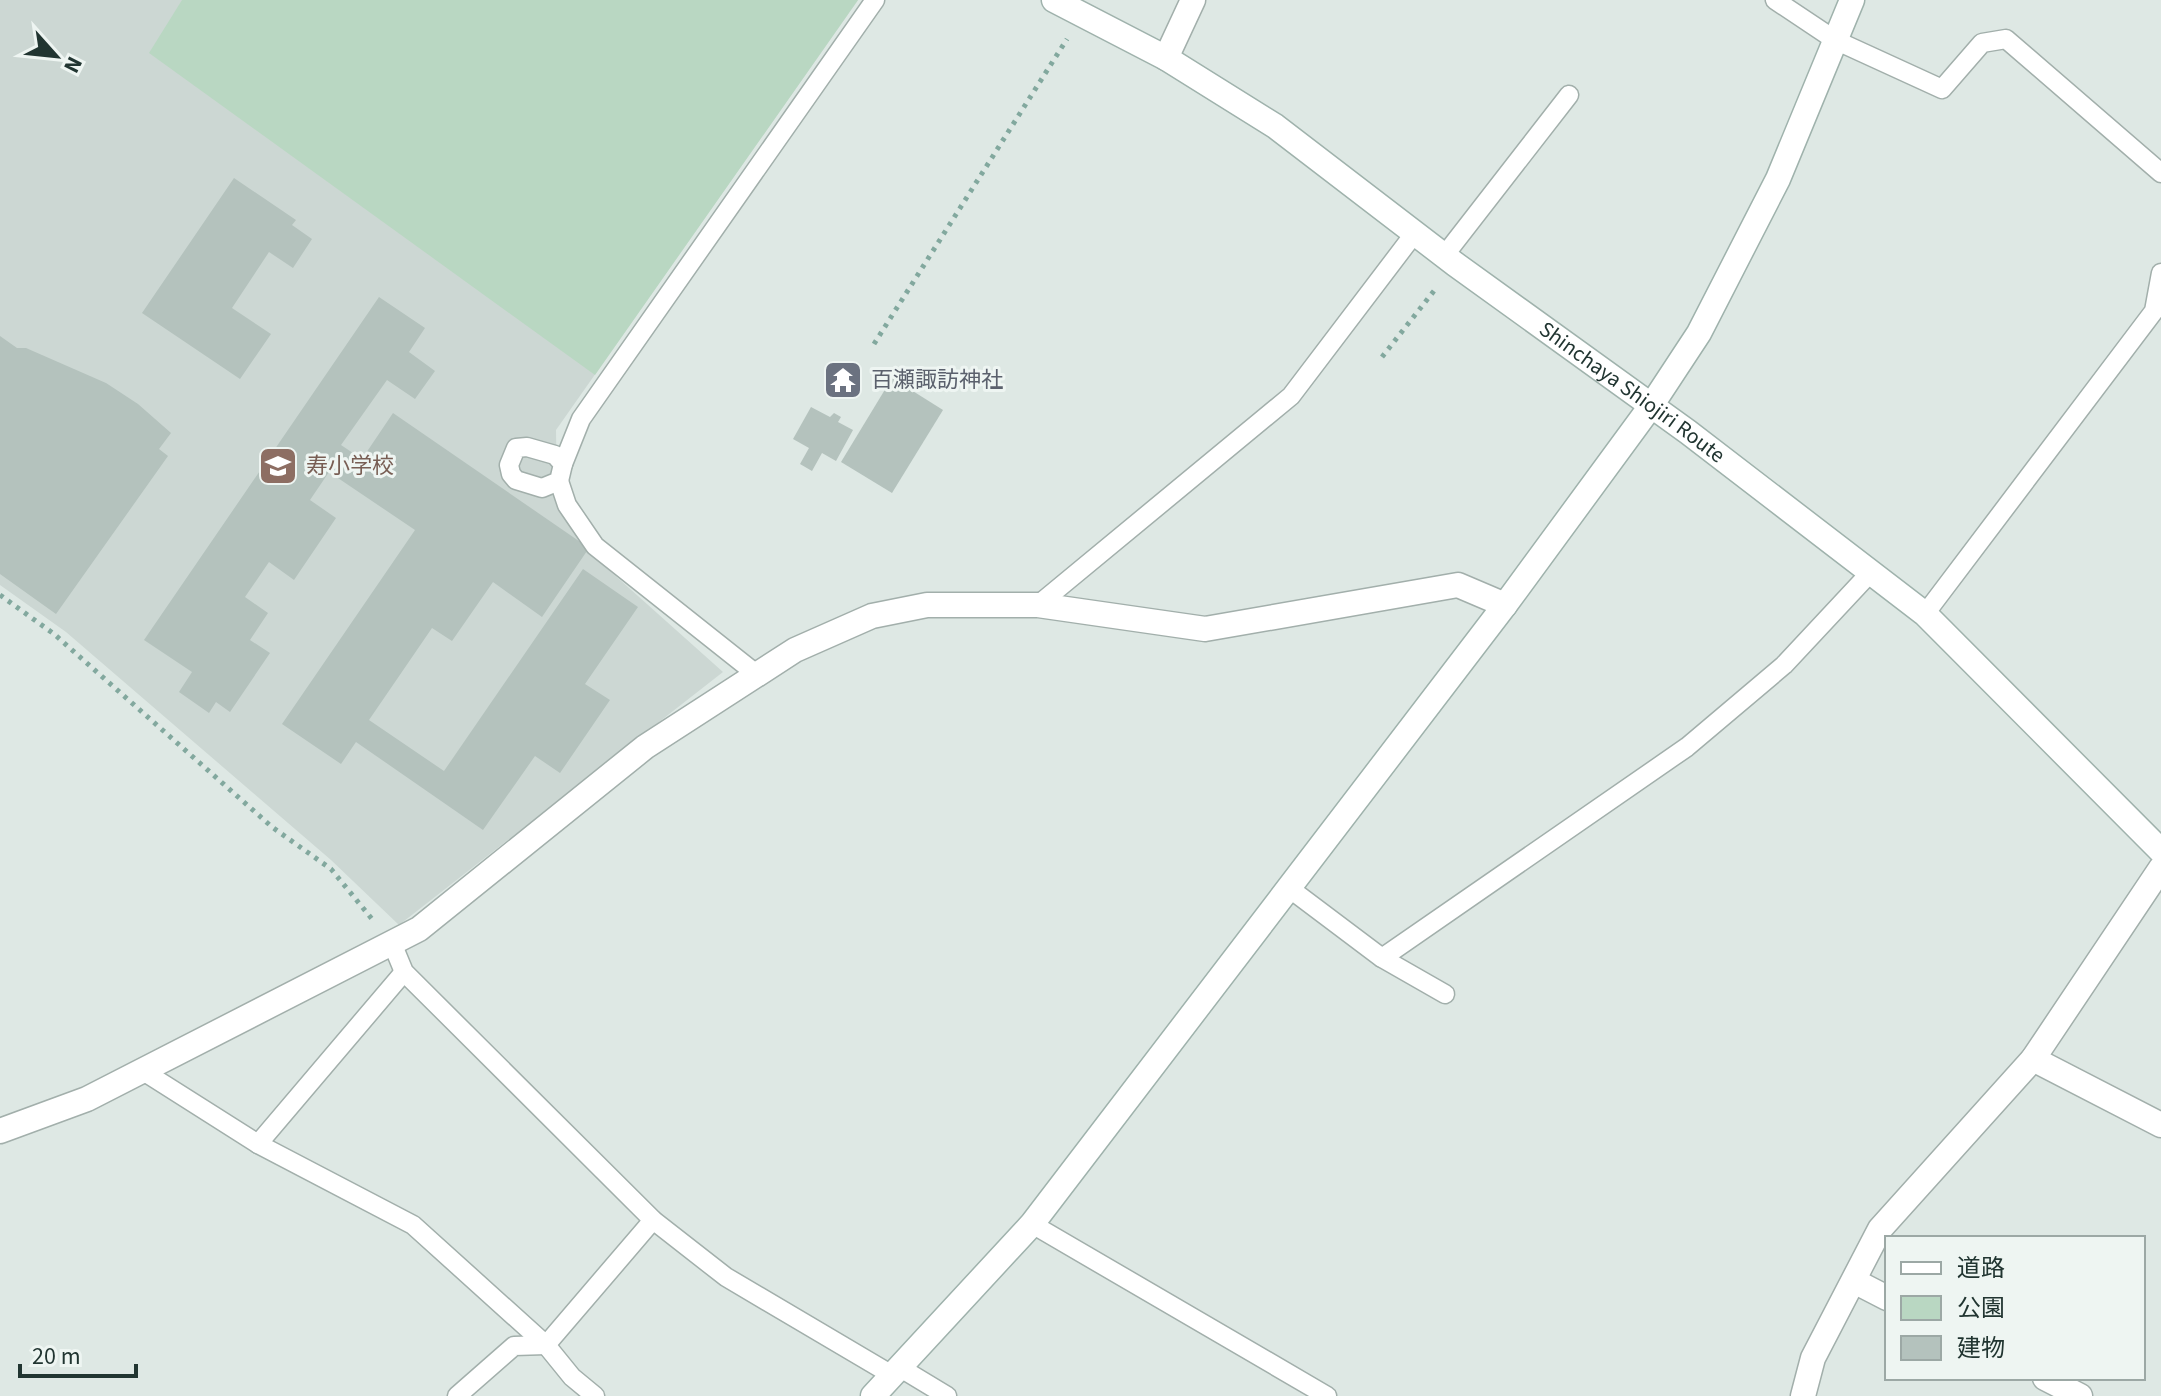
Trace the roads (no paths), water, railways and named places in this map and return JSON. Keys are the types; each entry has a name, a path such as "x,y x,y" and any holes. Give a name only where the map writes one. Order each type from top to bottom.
{"street":[{"name":"Shinchaya Shiojiri Route","path":"1054,0 1166,58 1275,126 1414,234 1651,406 1925,614 2161,851"},
{"path":"1166,58 1193,0"},
{"path":"873,1396 1032,1224 1505,605 1651,406 1699,333 1778,179 1852,0"},
{"path":"0,1131 87,1099 419,929 645,747 755,673 795,650 872,616 927,605 1038,605 1205,629 1458,585 1505,605"},
{"path":"1803,1396 1813,1358 1880,1229 2033,1059 2161,868"},
{"path":"2033,1059 2161,1125"},
{"path":"1854,1281 1885,1297"},
{"path":"2049,1380 2080,1396"}],"lane":[{"path":"755,673 595,546 567,505 561,472 581,419 875,0"},
{"path":"1775,0 1835,40 1942,89 1982,43 2006,39 2161,173"},
{"path":"1449,260 1569,95"},
{"path":"1038,605 1291,396 1414,234"},
{"path":"1925,614 2154,311 2161,273"},
{"path":"1382,958 1687,747 1784,665 1870,573"},
{"path":"1289,888 1382,958 1445,994"},
{"path":"392,943 404,972 653,1220 726,1277 895,1371 947,1396"},
{"path":"258,1144 404,972"},
{"path":"143,1071 258,1144 413,1225 546,1345 572,1377 595,1396"},
{"path":"457,1396 514,1346 546,1345 653,1220"},
{"path":"1032,1224 1327,1396"}],"place":[{"name":"百瀬諏訪神社","path":"843,380"},
{"name":"寿小学校","path":"278,466"}]}
